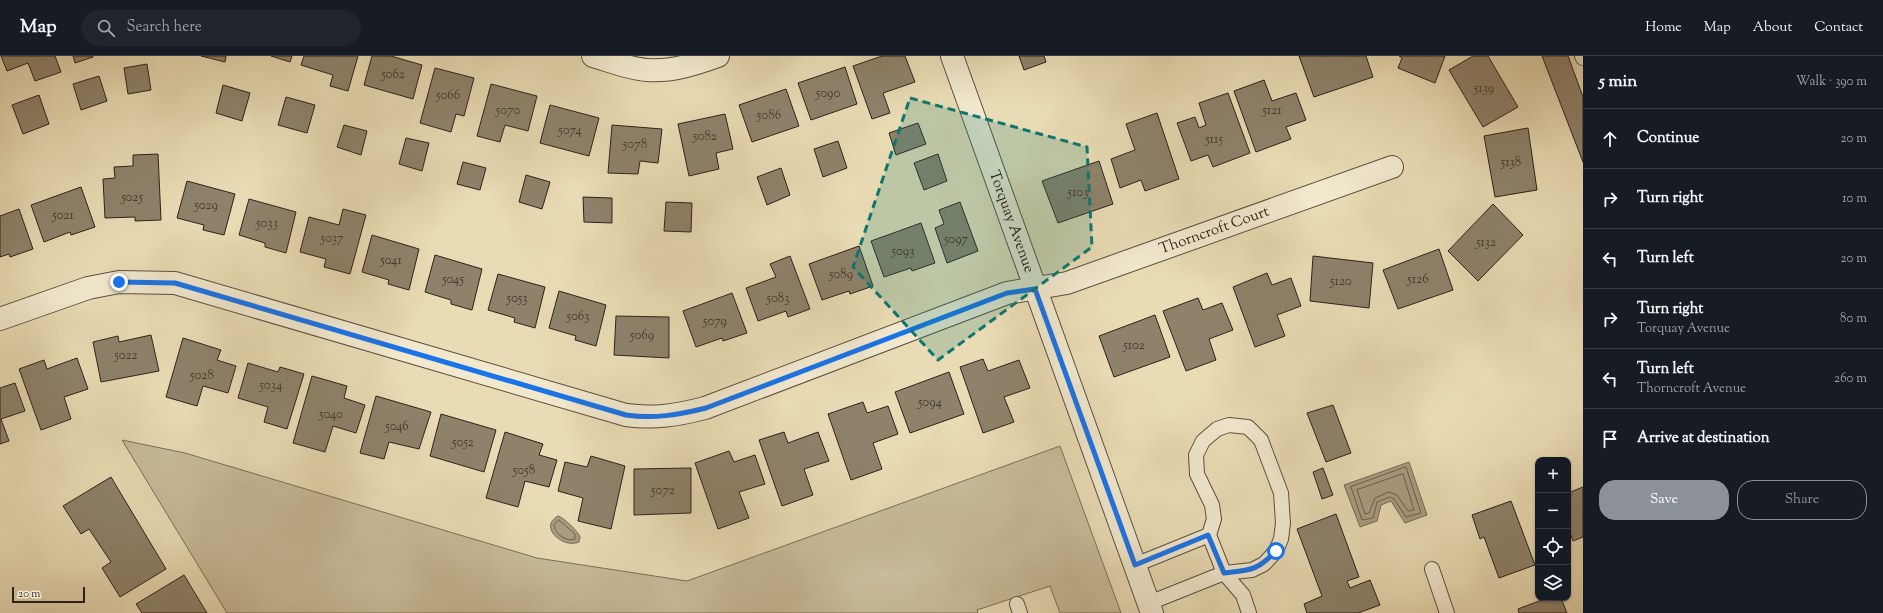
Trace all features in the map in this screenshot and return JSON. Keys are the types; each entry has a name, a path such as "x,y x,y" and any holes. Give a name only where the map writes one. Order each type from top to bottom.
{"street":[{"path":"593,56 647,70 672,68 718,56"},
{"name":"Torquay Avenue","path":"952,56 1151,608"},
{"name":"Thorncroft Court","path":"0,319 96,286 119,282 175,283 626,415 646,418 679,414 706,408 1007,293 1067,283 1392,167"}],"lane":[{"path":"1135,565 1208,535 1212,530 1214,519 1212,505 1197,474 1196,455 1203,441 1217,429 1229,425 1248,427 1260,440 1281,493 1283,523 1281,539 1276,551 1264,564 1252,570 1224,573 1151,608"},
{"path":"1208,535 1224,573 1243,595 1249,613"},
{"path":"1432,569 1448,613"}],"highlighted area":[{"path":"910,98 1087,147 1092,247 938,360 853,267"}],"shaded area":[{"path":"122,440 185,453 537,558 687,581 1060,446 1121,613 1060,613 1050,586 977,610 978,613 227,613"}],"water":[{"path":"1409,462 1427,515 1405,523 1391,501 1381,505 1377,521 1360,527 1344,485"},
{"path":"558,516 567,522 577,532 580,537 579,542 566,542 555,536 551,526 553,521"}],"building":[{"path":"1,56 55,56 61,72 35,81 28,63 7,71"},
{"path":"73,56 93,56 93,57 75,63"},
{"path":"201,56 226,56 225,62"},
{"path":"271,56 292,56 290,62"},
{"path":"304,56 358,56 348,91 330,86 333,75 301,65"},
{"path":"372,56 391,56 422,65 413,99 364,85"},
{"path":"882,56 905,56 915,82 883,93 890,113 872,119 853,66"},
{"path":"1019,56 1044,56 1046,62 1024,70"},
{"path":"1299,56 1366,56 1373,77 1314,97"},
{"path":"1399,56 1445,56 1435,83 1398,68 1402,58"},
{"path":"1473,56 1488,56 1518,107 1483,127 1449,70"},
{"path":"1542,56 1568,56 1583,97 1583,162"},
{"path":"147,64 151,90 128,94 124,68"},
{"path":"845,67 857,104 811,120 798,83"},
{"path":"435,68 474,78 464,116 456,114 451,132 420,123"},
{"path":"99,76 107,101 81,110 73,84"},
{"path":"1264,80 1272,101 1296,93 1306,120 1286,127 1291,139 1256,152 1234,91"},
{"path":"491,84 537,96 528,131 505,125 500,142 477,136"},
{"path":"223,85 250,93 242,121 216,113"},
{"path":"786,89 799,126 752,142 739,105"},
{"path":"1228,93 1250,153 1213,167 1208,155 1191,161 1177,123 1195,117 1199,128 1206,125 1199,103"},
{"path":"39,95 49,124 23,134 12,105"},
{"path":"286,97 315,105 307,133 278,125"},
{"path":"550,105 599,118 589,156 540,143"},
{"path":"1157,113 1179,179 1145,191 1141,180 1120,188 1111,159 1135,150 1126,124"},
{"path":"725,114 733,149 716,153 719,169 689,176 678,124"},
{"path":"918,123 926,144 896,155 889,133"},
{"path":"344,125 367,131 361,155 337,147"},
{"path":"612,125 662,129 658,163 640,161 638,174 608,173"},
{"path":"1528,128 1537,190 1495,197 1484,136"},
{"path":"406,138 429,143 422,171 399,164"},
{"path":"838,141 847,168 823,177 814,149"},
{"path":"158,154 161,220 135,221 135,217 105,218 103,179 115,178 114,167 133,166 133,155"},
{"path":"938,154 947,181 924,190 914,163"},
{"path":"1099,161 1113,204 1058,223 1042,181"},
{"path":"463,162 486,168 480,190 457,184"},
{"path":"781,168 790,195 767,205 757,177"},
{"path":"526,175 550,182 542,209 519,202"},
{"path":"187,181 235,194 224,235 203,230 204,225 177,218"},
{"path":"81,187 95,227 71,235 70,232 44,242 31,205"},
{"path":"583,197 612,198 612,223 584,222"},
{"path":"249,199 296,212 286,253 265,247 265,243 239,235"},
{"path":"666,202 692,203 691,232 664,231"},
{"path":"960,202 978,251 947,263 935,228 944,224 939,210"},
{"path":"1493,204 1523,235 1478,281 1448,251"},
{"path":"19,209 33,249 10,257 9,254 0,257 0,216"},
{"path":"343,209 366,215 350,274 324,267 326,259 300,252 309,217 339,225"},
{"path":"921,223 935,263 912,271 911,268 884,277 871,241"},
{"path":"372,235 419,249 409,290 388,284 389,280 362,272"},
{"path":"859,246 873,286 850,294 849,291 822,300 809,264"},
{"path":"1439,249 1453,290 1398,309 1383,270"},
{"path":"435,255 482,269 472,310 451,304 451,300 425,292"},
{"path":"790,256 810,309 788,317 786,311 758,321 746,288 776,277 770,264"},
{"path":"1313,256 1373,263 1369,308 1310,301"},
{"path":"1267,273 1272,285 1291,278 1301,306 1277,315 1285,336 1255,347 1233,287"},
{"path":"498,274 545,287 535,328 514,322 515,318 488,310"},
{"path":"559,291 606,305 596,346 575,340 576,336 549,328"},
{"path":"732,293 747,333 723,341 722,338 696,347 683,311"},
{"path":"1198,298 1203,310 1222,303 1233,330 1209,339 1216,360 1186,371 1163,311"},
{"path":"1155,315 1170,357 1114,377 1099,336"},
{"path":"616,316 669,317 669,358 614,355"},
{"path":"151,335 159,371 101,382 93,342 118,336 119,342"},
{"path":"183,338 221,350 217,360 236,366 228,393 203,386 197,406 166,397"},
{"path":"77,358 88,389 64,397 71,419 41,430 19,369 44,360 47,369"},
{"path":"983,359 988,371 1019,360 1030,388 1004,397 1014,422 983,433 960,367"},
{"path":"248,363 278,372 280,367 304,374 287,429 264,422 268,407 238,398"},
{"path":"949,372 964,414 910,433 895,392"},
{"path":"312,376 347,386 344,398 365,405 356,433 333,426 325,452 293,443"},
{"path":"15,383 25,411 1,419 9,441 0,444 0,388"},
{"path":"376,396 431,412 419,449 389,442 384,459 360,453"},
{"path":"863,402 867,413 888,406 898,434 873,443 882,469 851,480 828,414"},
{"path":"1333,405 1351,453 1326,462 1307,413"},
{"path":"441,414 496,430 484,472 430,456"},
{"path":"505,432 543,444 539,455 557,460 549,487 525,481 518,507 486,498"},
{"path":"784,432 788,443 818,432 829,461 804,469 813,495 782,506 759,440"},
{"path":"729,451 734,462 755,455 765,484 739,492 749,518 718,529 695,463"},
{"path":"591,456 625,466 611,529 578,521 583,498 558,491 565,462 587,467"},
{"path":"691,468 691,513 634,515 634,469"},
{"path":"1323,468 1333,495 1322,499 1313,472"},
{"path":"111,477 166,569 120,597 102,568 111,562 89,529 81,534 63,506"},
{"path":"1583,487 1583,537 1573,541 1571,536 1571,492"},
{"path":"1511,501 1535,565 1499,578 1484,537 1480,539 1472,515"},
{"path":"1336,514 1359,577 1347,581 1350,588 1370,580 1380,605 1358,613 1307,613 1304,604 1322,596 1297,529"},
{"path":"184,575 207,613 142,613 136,604"},
{"path":"1539,601 1562,601 1567,613 1519,613 1518,609"}],"route":[{"path":"119,282 175,283 626,415 646,418 666,417 706,408 1007,293 1035,289 1135,565 1205,538 1208,535 1224,573 1252,570 1264,564 1276,551"}]}
